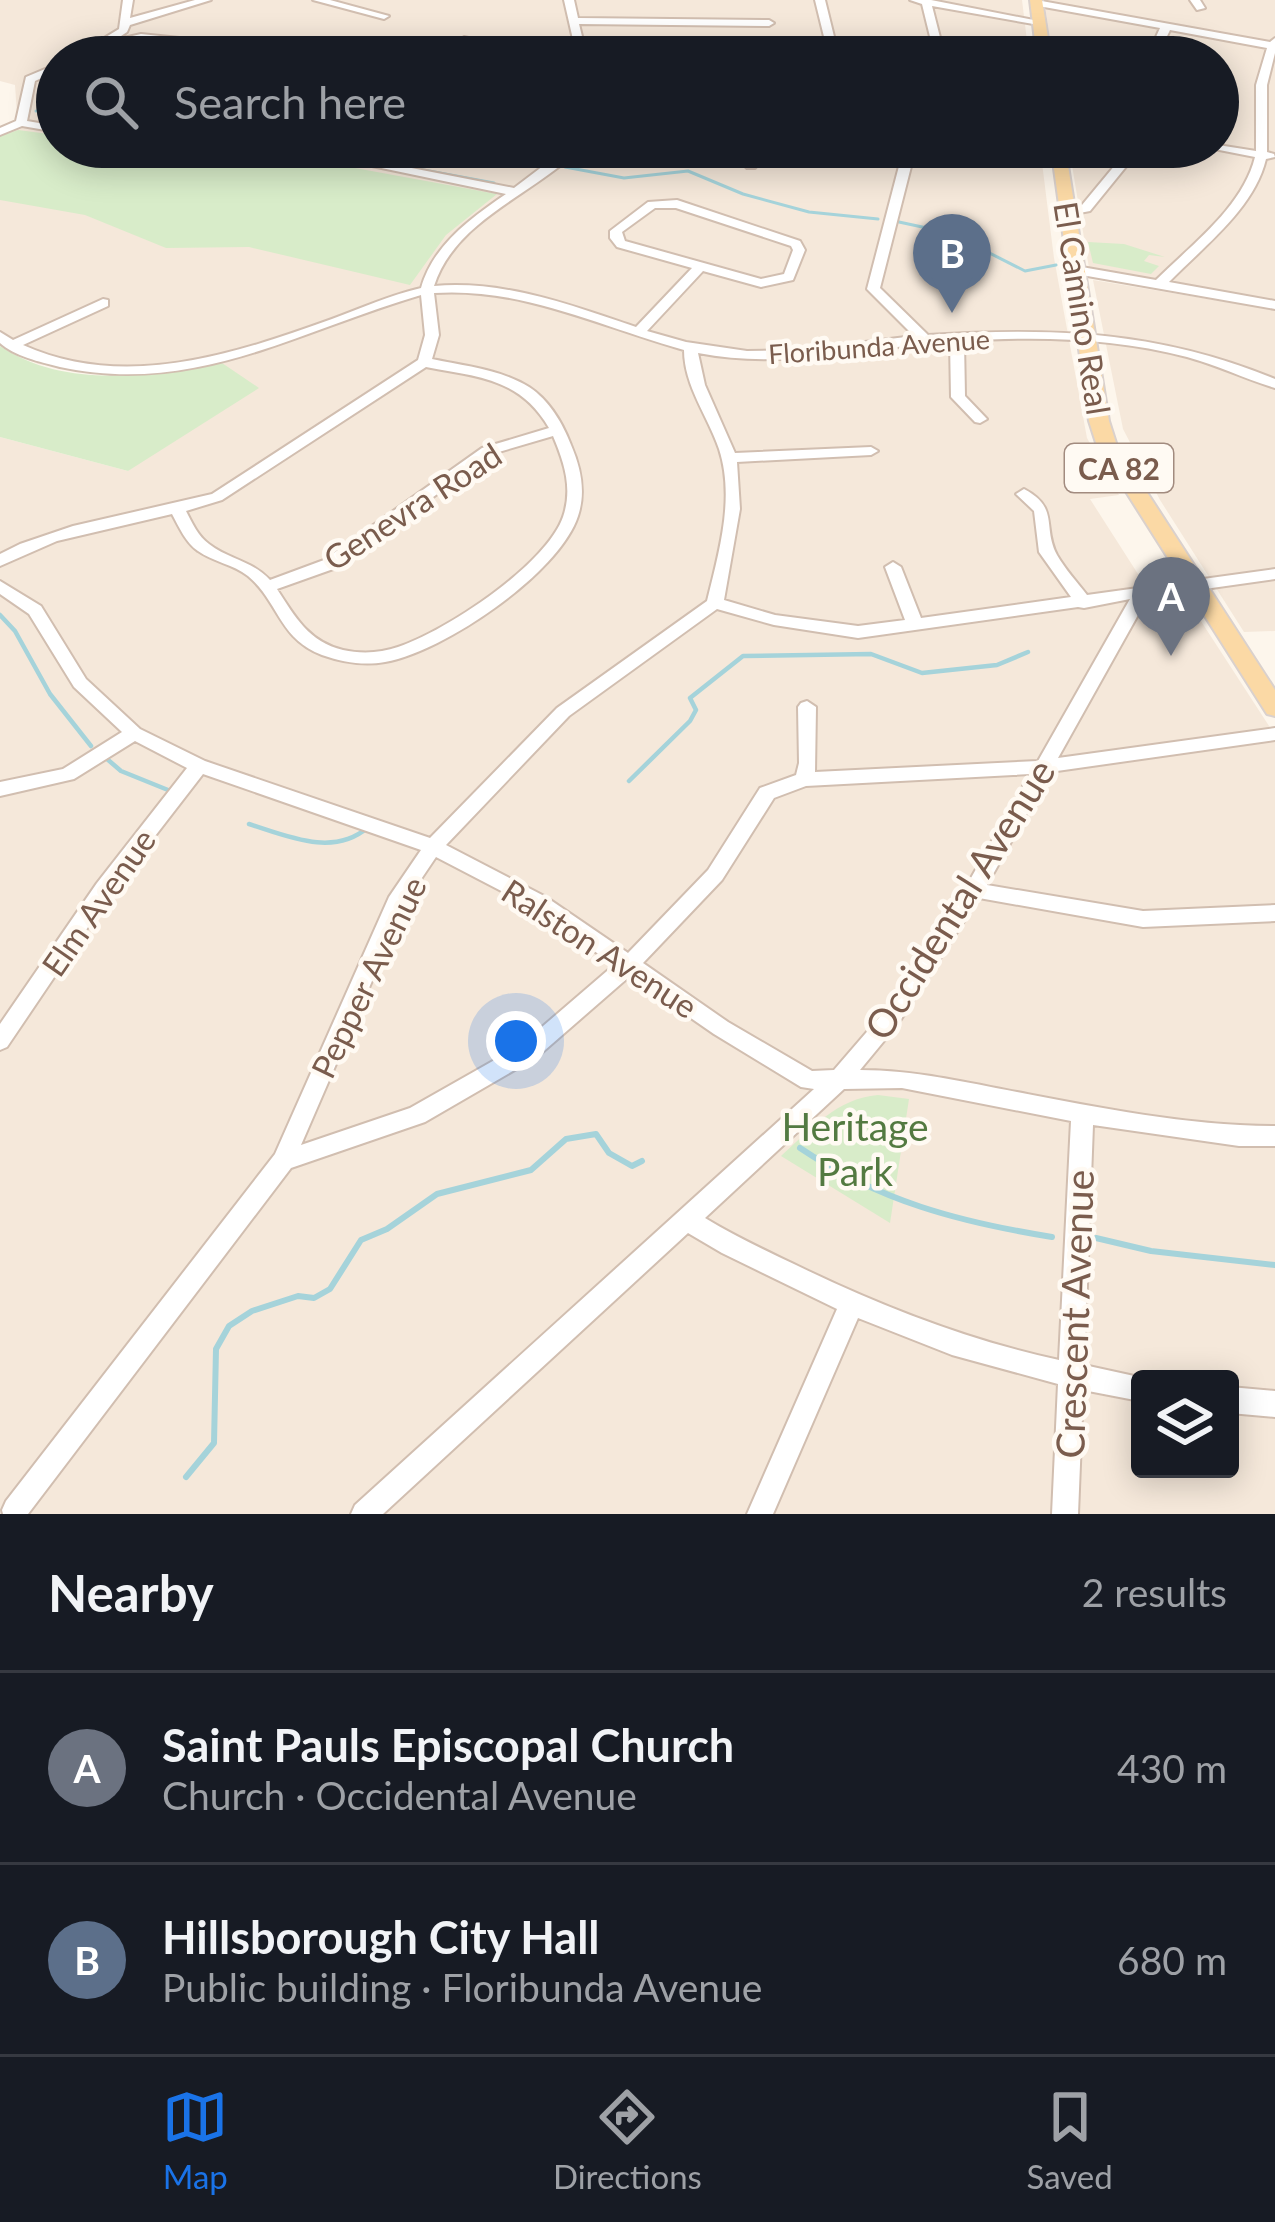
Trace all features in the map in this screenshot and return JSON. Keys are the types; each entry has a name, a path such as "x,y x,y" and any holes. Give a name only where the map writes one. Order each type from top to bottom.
{"main road":[{"path":"1036,1 1041,36"},
{"name":"El Camino Real","path":"1061,168 1099,421 1108,446 1275,708"}],"street":[{"path":"124,27 128,0"},
{"path":"115,36 124,27 206,0"},
{"path":"318,0 384,16"},
{"path":"569,0 577,36"},
{"path":"820,0 829,36"},
{"path":"933,36 921,1 1039,22"},
{"path":"1036,1 1223,36"},
{"path":"574,22 769,23"},
{"path":"124,27 138,36"},
{"path":"1162,36 1166,27"},
{"path":"1160,284 1241,198 1269,156 1258,97 1274,44 1239,38"},
{"path":"21,123 30,79 36,76"},
{"path":"0,132 21,123 36,126"},
{"path":"1239,151 1269,156"},
{"path":"393,168 514,192"},
{"path":"0,561 64,533 178,511 235,488 424,362 434,344 434,313 427,290 433,272 460,235 553,168"},
{"path":"905,168 873,289 925,339"},
{"path":"1068,213 1086,208 1119,168"},
{"path":"677,204 788,239 799,250 789,277 776,282 761,283 699,267 621,244 616,231 652,205 677,204"},
{"path":"639,332 699,267"},
{"path":"1076,270 1275,304"},
{"path":"433,272 449,288"},
{"name":"Floribunda Avenue","path":"5,341 81,368 133,372 193,364 427,290 449,288 525,298 691,347 801,357 925,339 1126,337 1178,347 1275,384"},
{"path":"5,341 103,303"},
{"path":"957,338 958,397 980,419"},
{"path":"691,347 690,365 730,458 731,530 715,602 774,620 858,632 1275,574"},
{"path":"178,511 199,546 249,569 268,587 294,635 329,652 363,659 427,645 529,576 570,520 577,487 572,457 558,430 527,391 503,379 424,362"},
{"name":"Genevra Road","path":"268,587 330,564 488,452 558,430"},
{"path":"730,458 871,451"},
{"path":"1024,494 1041,510 1047,552 1084,603"},
{"path":"893,567 916,626"},
{"name":"Ralston Avenue","path":"0,586 35,610 80,683 134,733 199,766 434,847 538,902 632,962 721,1028 809,1080 902,1079 1082,1114 1239,1136 1275,1136"},
{"name":"Occidental Avenue","path":"364,1514 838,1081 891,1018 974,890 1142,593"},
{"name":"Pepper Avenue","path":"11,1507 284,1161 399,897 434,847 563,712 715,602"},
{"path":"804,779 807,707"},
{"path":"0,789 68,774 134,733"},
{"path":"284,1161 417,1115 529,1051 632,962 715,875 767,794 804,779 1042,766 1275,734"},
{"name":"Elm Avenue","path":"0,1041 104,888 199,766"},
{"path":"974,890 1143,919 1275,913"},
{"name":"Crescent Avenue","path":"1065,1514 1082,1114"},
{"path":"687,1218 851,1306 957,1348 1131,1387"},
{"path":"760,1514 851,1306"},
{"path":"1239,1401 1275,1404"}],"shaded area":[{"path":"0,0 1022,0 1026,36 36,36 36,168 1043,168 1087,438 1119,495 1090,499 1154,599 1184,595 1275,735 1275,1514 0,1514 0,437 128,471 222,363 128,378 38,364 0,346 0,136 18,129 15,85 0,81"},
{"path":"1044,0 1275,0 1275,301 1089,268 1072,168 1239,168 1239,36 1050,36"},
{"path":"1093,280 1275,310 1275,631 1244,632 1160,500 1123,429"}],"green space":[{"path":"18,130 36,132 36,168 355,168 497,194 446,235 410,285 249,247 166,248 85,215 0,200 0,136"},
{"path":"1088,242 1124,244 1165,257 1149,255 1144,261 1159,266 1151,274 1093,263"},
{"path":"0,346 25,360 80,374 166,372 222,363 259,388 128,471 0,437"},
{"name":"Heritage Park","path":"878,1095 909,1099 890,1223 781,1156 837,1109"}],"waterway":[{"path":"413,168 494,183"},
{"path":"570,168 624,178 688,171 743,194 809,212 878,219"},
{"path":"899,222 950,233 1025,271 1056,265"},
{"path":"0,615 15,631 50,694 91,746"},
{"path":"629,781 690,721 696,710 690,698 743,656 871,654 922,673 997,665 1028,652"},
{"path":"107,759 121,771 168,790"},
{"path":"249,824 325,843 354,837 367,828"},
{"path":"186,1477 214,1443 216,1349 229,1326 252,1311 298,1296 314,1298 330,1289 361,1240 387,1229 437,1194 531,1170 566,1139 596,1134 609,1153 632,1166 642,1161"},
{"path":"800,1148 860,1182 921,1207 1052,1237"},
{"path":"1096,1238 1151,1251 1275,1265"}],"place":[{"name":"Hillsborough City Hall","path":"952,313"},
{"name":"Saint Pauls Episcopal Church","path":"1171,656"}]}
